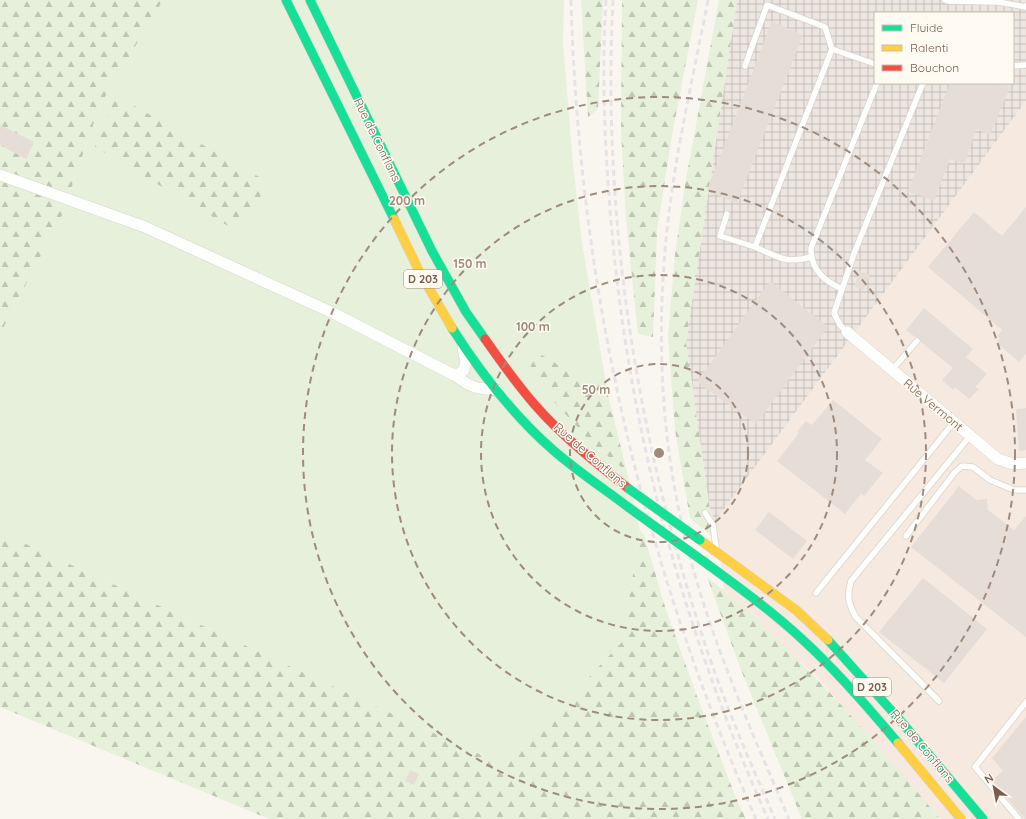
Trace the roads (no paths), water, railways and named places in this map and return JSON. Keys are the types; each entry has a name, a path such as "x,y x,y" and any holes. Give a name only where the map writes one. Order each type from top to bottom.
{"main road":[{"name":"Rue de Conflans","path":"286,0 419,271 461,342 497,390 527,424 556,452 785,623 833,669 881,723 960,819"},
{"name":"Rue de Conflans","path":"311,1 432,251 466,312 506,369 536,406 585,454 629,489 796,610 828,640 899,719 983,819"}],"street":[{"path":"0,175 145,227 333,313 456,376 467,384 478,389 497,390"},
{"name":"Rue Vermont","path":"847,332 998,459 1013,464 1026,463"},
{"path":"456,376 461,374 465,366 461,342"}],"lane":[{"path":"945,0 998,2 1026,6"},
{"path":"744,66 767,5 825,27 832,49 755,247"},
{"path":"832,49 874,64"},
{"path":"1014,66 1026,65"},
{"path":"842,289 828,282 818,272 811,257 811,248 877,84"},
{"path":"847,332 840,325 834,312 855,251 923,84"},
{"path":"727,214 720,236 755,247 786,260 798,260 811,257"},
{"path":"892,370 917,341"},
{"path":"816,593 954,422"},
{"path":"939,701 855,616 848,594 851,581 970,436"},
{"path":"906,536 955,472 962,466 973,467 990,480 1014,490 1026,490"},
{"path":"705,514 713,525 716,551"},
{"path":"1019,819 975,767 1026,702"}],"railway":[{"path":"571,0 577,107 587,212 603,316 623,419 649,521 680,621 715,721 756,819"},
{"path":"606,0 604,98 609,195 616,276 642,436 661,514 683,592 708,668 736,744 768,819"},
{"path":"613,0 611,81 613,162 619,242 629,323 642,403 659,482 679,561 703,638 728,707 775,819"},
{"path":"708,0 677,156 668,219 662,323 663,395 666,431 677,502 694,573 705,609 731,680 789,819"}]}
